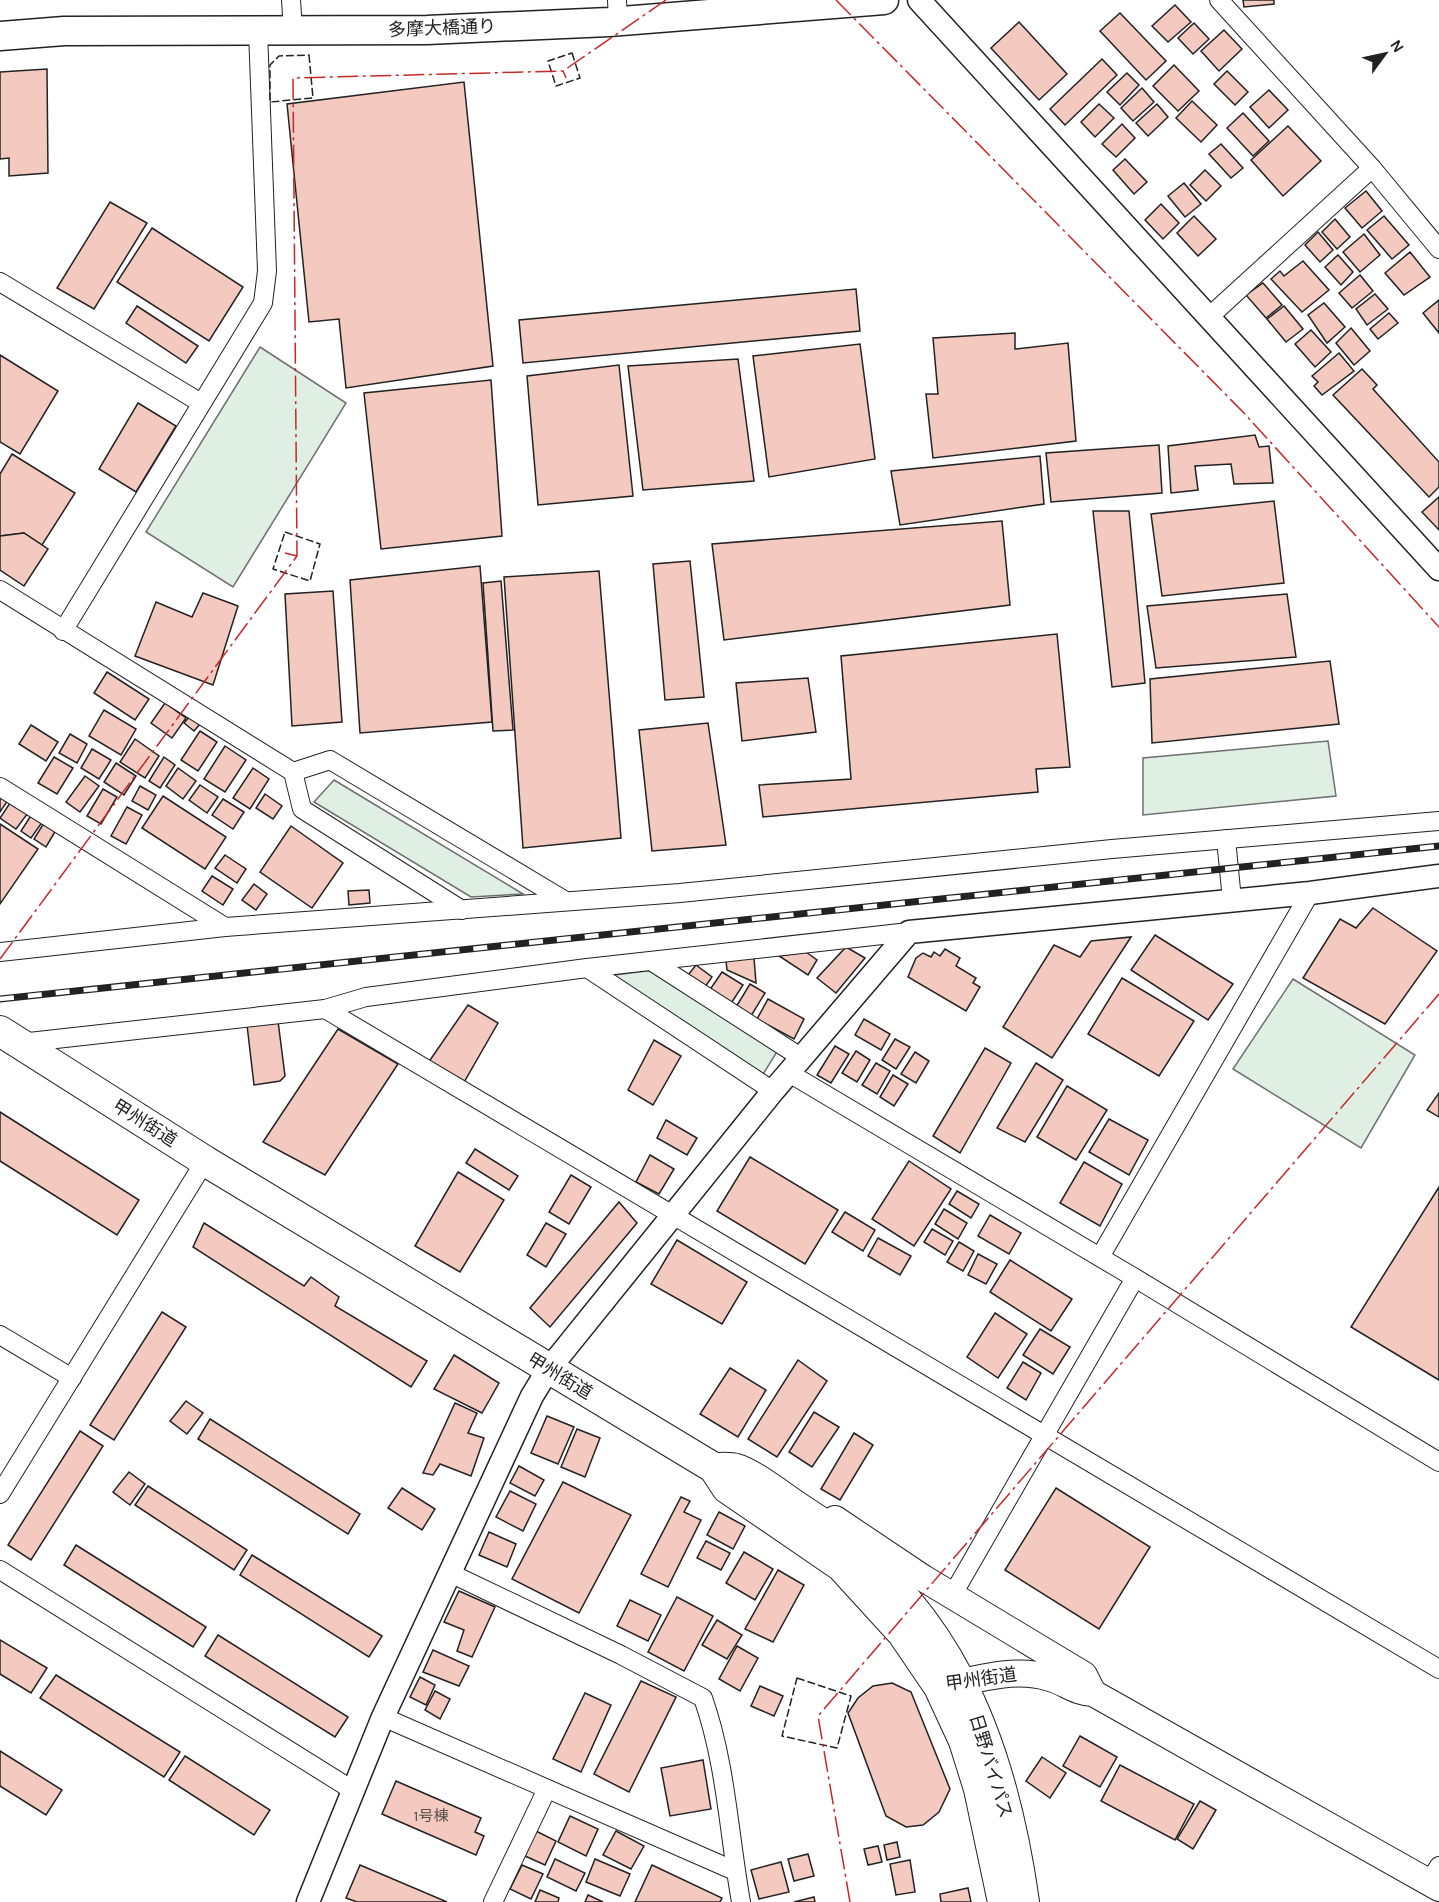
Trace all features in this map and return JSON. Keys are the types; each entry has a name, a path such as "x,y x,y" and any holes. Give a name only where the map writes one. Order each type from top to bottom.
{"highway":[{"name":"甲州街道","path":"6,1037 548,1370 714,1468 727,1488 841,1566 951,1685"},
{"name":"日野バイパス","path":"714,1468 737,1469 854,1546 886,1576 924,1622 951,1685 964,1741 979,1789 1003,1902"},
{"name":"日野バイパス","path":"951,1685 980,1721 1007,1813 1024,1902"}],"main road":[{"name":"多摩大橋通り","path":"2,32 427,30 618,10 884,0"},
{"name":"甲州街道","path":"760,1484 779,1485 856,1531 923,1578 1084,1675 1094,1693"},
{"name":"甲州街道","path":"951,1685 1025,1673 1051,1678 1077,1692 1094,1693 1436,1879"}],"street":[{"path":"291,0 293,30"},
{"path":"919,0 1439,568"},
{"path":"1219,0 1372,168 1439,249"},
{"path":"63,631 87,596 201,402 263,303 267,271 258,31"},
{"path":"1210,316 1372,168"},
{"path":"0,282 201,402"},
{"path":"0,590 293,772 302,809 462,910"},
{"path":"293,772 330,760 564,900"},
{"path":"0,788 225,927"},
{"path":"0,952 225,927 680,892 1226,838 1439,821"},
{"path":"1226,838 1232,900"},
{"path":"6,1037 325,1009 366,997 587,968 909,932 1310,892 1439,876"},
{"path":"1100,1257 1310,892"},
{"path":"308,1902 383,1717 452,1574 532,1396 548,1370 773,1091 909,932"},
{"path":"651,961 796,1066 1100,1257 1439,1462"},
{"path":"587,968 773,1091"},
{"path":"325,1009 1042,1436 1439,1669"},
{"path":"0,1494 205,1161"},
{"path":"952,1594 1135,1278"},
{"path":"0,1335 72,1378"},
{"path":"0,1570 354,1791"},
{"path":"452,1574 621,1655 703,1698 711,1720 741,1902"},
{"path":"383,1717 735,1871"},
{"path":"496,1900 547,1789"}],"green space":[{"path":"260,347 346,403 233,587 146,532"},
{"path":"1328,741 1336,796 1143,815 1143,758"},
{"path":"334,780 523,894 471,897 314,802"},
{"path":"654,970 778,1050 762,1076 607,976"},
{"path":"1293,979 1415,1055 1361,1148 1233,1069"}],"building":[{"path":"1243,0 1274,0 1274,4 1244,7"},
{"path":"1175,5 1191,22 1168,42 1152,26"},
{"path":"1120,13 1166,61 1146,80 1100,31"},
{"path":"1019,22 1067,74 1039,100 991,48"},
{"path":"1194,23 1209,39 1193,54 1178,38"},
{"path":"1224,30 1242,49 1219,71 1201,51"},
{"path":"1102,59 1117,75 1065,125 1050,109"},
{"path":"1174,65 1199,91 1178,111 1153,86"},
{"path":"47,69 48,173 9,176 9,158 0,159 0,72"},
{"path":"1227,71 1248,92 1235,105 1214,84"},
{"path":"1127,73 1139,85 1120,105 1107,92"},
{"path":"464,82 493,366 346,388 339,319 309,322 287,104"},
{"path":"1142,88 1154,102 1133,121 1121,108"},
{"path":"1269,90 1288,110 1269,128 1250,107"},
{"path":"1192,101 1217,125 1201,142 1176,118"},
{"path":"1099,104 1114,118 1095,137 1081,122"},
{"path":"1157,104 1168,117 1148,136 1136,123"},
{"path":"1243,113 1269,141 1253,156 1227,128"},
{"path":"1122,124 1135,138 1116,157 1102,144"},
{"path":"1288,126 1321,161 1283,196 1251,160"},
{"path":"1221,144 1243,168 1231,178 1209,154"},
{"path":"1125,159 1147,182 1134,194 1113,170"},
{"path":"1205,170 1221,186 1206,201 1190,185"},
{"path":"1184,183 1201,204 1185,217 1168,196"},
{"path":"1366,191 1382,211 1362,228 1345,208"},
{"path":"110,202 147,223 94,309 57,288"},
{"path":"1161,204 1179,223 1163,239 1145,220"},
{"path":"1194,216 1216,239 1198,256 1177,233"},
{"path":"1384,216 1409,245 1392,259 1367,230"},
{"path":"1335,219 1350,237 1337,249 1322,232"},
{"path":"152,228 243,287 209,341 117,282"},
{"path":"1318,232 1333,250 1320,262 1305,245"},
{"path":"1364,234 1380,255 1360,272 1343,252"},
{"path":"1410,252 1430,277 1404,295 1385,273"},
{"path":"1338,255 1353,272 1341,285 1325,267"},
{"path":"1303,261 1329,290 1302,312 1271,279 1280,271 1284,276"},
{"path":"1360,275 1373,291 1352,308 1339,293"},
{"path":"1263,283 1282,305 1266,318 1246,295"},
{"path":"856,289 860,331 523,363 519,320"},
{"path":"1375,294 1388,309 1367,325 1356,309"},
{"path":"1439,300 1439,333 1423,313"},
{"path":"1324,303 1345,327 1327,343 1308,315"},
{"path":"137,306 198,346 186,363 126,323"},
{"path":"1284,306 1303,329 1286,342 1267,319"},
{"path":"1389,313 1398,323 1378,339 1370,329"},
{"path":"1351,328 1370,351 1354,365 1336,343"},
{"path":"1311,330 1331,352 1315,367 1295,344"},
{"path":"1015,333 1015,349 1068,343 1076,441 933,458 926,394 938,394 933,338"},
{"path":"860,344 875,459 769,477 753,356"},
{"path":"1339,353 1354,371 1322,395 1314,386 1318,382 1312,376"},
{"path":"0,355 58,391 20,454 0,442"},
{"path":"738,359 754,481 643,490 628,366"},
{"path":"619,365 633,496 538,505 527,376"},
{"path":"1362,369 1377,385 1373,389 1439,462 1439,487 1429,497 1333,395"},
{"path":"491,380 502,536 381,549 364,393"},
{"path":"138,403 176,426 136,492 99,469"},
{"path":"1255,435 1259,447 1269,446 1273,483 1234,484 1231,464 1195,466 1198,490 1171,493 1168,446"},
{"path":"1159,445 1162,493 1051,502 1046,453"},
{"path":"12,454 75,493 42,545 24,533 0,536 0,474"},
{"path":"1040,456 1044,504 900,525 891,471"},
{"path":"1439,497 1439,530 1422,512"},
{"path":"1274,501 1284,583 1162,596 1151,514"},
{"path":"1093,511 1129,511 1145,683 1112,687"},
{"path":"1002,521 1010,605 724,640 712,544"},
{"path":"24,533 48,549 24,586 0,570 0,536"},
{"path":"690,561 704,697 665,700 653,564"},
{"path":"480,566 492,722 360,733 350,580"},
{"path":"599,571 621,838 523,848 504,577"},
{"path":"501,581 513,730 493,731 483,583"},
{"path":"333,591 342,722 292,726 285,594"},
{"path":"203,593 238,606 213,685 135,656 156,602 192,617"},
{"path":"1287,594 1296,657 1156,668 1147,606"},
{"path":"1057,634 1070,767 1036,769 1038,792 763,817 759,785 851,779 841,656"},
{"path":"1330,661 1339,724 1152,743 1150,679"},
{"path":"107,672 149,699 135,720 94,693"},
{"path":"808,678 816,732 742,741 736,683"},
{"path":"165,703 186,718 172,738 151,723"},
{"path":"104,710 136,729 121,755 89,736"},
{"path":"190,716 200,724 194,731 184,723"},
{"path":"708,723 726,845 652,851 639,730"},
{"path":"31,725 58,742 46,761 19,744"},
{"path":"200,731 217,742 198,771 181,760"},
{"path":"70,734 87,744 77,763 59,753"},
{"path":"135,739 159,756 145,778 120,762"},
{"path":"225,746 246,760 225,792 204,779"},
{"path":"92,749 111,760 99,779 81,768"},
{"path":"54,757 73,768 57,794 38,783"},
{"path":"164,757 175,765 160,788 149,781"},
{"path":"116,763 136,776 124,795 104,782"},
{"path":"178,768 196,781 183,799 166,786"},
{"path":"253,768 269,779 250,809 233,798"},
{"path":"85,776 99,786 80,812 66,802"},
{"path":"200,785 218,797 207,813 189,800"},
{"path":"140,786 156,795 148,810 132,801"},
{"path":"103,789 117,797 101,824 87,816"},
{"path":"265,794 282,806 273,819 256,808"},
{"path":"0,795 8,800 0,812"},
{"path":"163,796 226,837 205,869 142,828"},
{"path":"223,799 244,812 233,829 212,815"},
{"path":"12,800 28,813 16,829 0,818"},
{"path":"127,807 142,815 126,844 111,836"},
{"path":"32,814 43,821 31,838 21,831"},
{"path":"44,823 56,830 46,847 34,839"},
{"path":"0,824 38,849 0,904"},
{"path":"291,826 343,863 312,908 260,872"},
{"path":"225,855 246,869 237,883 215,868"},
{"path":"212,876 233,889 223,905 202,891"},
{"path":"254,884 267,894 256,910 242,900"},
{"path":"369,890 370,903 349,905 348,891"},
{"path":"1373,908 1437,951 1385,1024 1303,978 1340,919 1356,928"},
{"path":"1155,935 1233,984 1208,1020 1131,970"},
{"path":"1131,937 1052,1058 1003,1027 1054,945 1080,957 1091,941"},
{"path":"846,947 865,958 836,993 817,978"},
{"path":"945,949 960,958 956,966 976,978 973,983 980,987 966,1011 908,977 916,958 923,953 931,957 934,952 940,956"},
{"path":"806,952 817,960 808,975 779,956"},
{"path":"754,958 756,983 727,970 726,961"},
{"path":"696,965 712,977 705,987 688,975"},
{"path":"722,972 743,985 730,1005 709,991"},
{"path":"1122,978 1194,1021 1159,1076 1088,1034"},
{"path":"750,984 765,993 751,1016 736,1007"},
{"path":"768,999 804,1019 794,1039 757,1019"},
{"path":"468,1005 498,1023 463,1084 428,1063"},
{"path":"864,1019 890,1034 881,1050 855,1035"},
{"path":"278,1021 285,1076 280,1081 254,1085 247,1025"},
{"path":"338,1029 398,1064 325,1175 263,1142"},
{"path":"895,1039 910,1047 896,1069 882,1060"},
{"path":"654,1040 681,1056 653,1105 628,1090"},
{"path":"835,1046 849,1054 831,1083 817,1075"},
{"path":"985,1048 1011,1063 960,1153 933,1136"},
{"path":"856,1051 870,1060 857,1082 842,1073"},
{"path":"915,1052 929,1061 916,1083 901,1074"},
{"path":"876,1063 890,1071 877,1094 862,1085"},
{"path":"1036,1063 1063,1080 1025,1142 997,1128"},
{"path":"893,1075 908,1084 894,1106 880,1097"},
{"path":"1067,1086 1107,1110 1076,1160 1037,1137"},
{"path":"1439,1093 1439,1117 1427,1110"},
{"path":"0,1112 139,1200 117,1235 0,1161"},
{"path":"1109,1119 1148,1140 1129,1175 1089,1152"},
{"path":"666,1120 697,1138 687,1155 657,1138"},
{"path":"475,1149 518,1176 509,1190 466,1163"},
{"path":"650,1155 674,1169 659,1194 636,1182"},
{"path":"750,1157 838,1210 805,1264 717,1211"},
{"path":"909,1161 951,1189 914,1246 872,1219"},
{"path":"1084,1162 1122,1184 1100,1226 1060,1203"},
{"path":"458,1172 504,1200 460,1272 415,1246"},
{"path":"571,1175 591,1187 569,1224 549,1212"},
{"path":"1439,1187 1439,1380 1351,1327"},
{"path":"957,1191 979,1204 971,1218 949,1204"},
{"path":"619,1202 637,1223 550,1327 530,1308"},
{"path":"944,1209 967,1223 958,1239 935,1224"},
{"path":"845,1212 875,1230 863,1251 832,1232"},
{"path":"990,1215 1021,1233 1009,1254 978,1236"},
{"path":"204,1223 304,1286 311,1277 339,1297 335,1306 427,1361 411,1387 193,1247"},
{"path":"546,1223 566,1234 546,1267 527,1255"},
{"path":"932,1229 953,1241 945,1255 924,1242"},
{"path":"878,1238 911,1256 900,1275 868,1256"},
{"path":"677,1240 747,1282 722,1324 651,1284"},
{"path":"959,1242 974,1251 963,1271 947,1262"},
{"path":"978,1254 997,1264 986,1284 968,1275"},
{"path":"1010,1260 1072,1299 1051,1331 990,1292"},
{"path":"162,1312 186,1327 114,1440 90,1425"},
{"path":"995,1313 1027,1334 998,1378 967,1357"},
{"path":"1040,1329 1070,1347 1053,1374 1023,1355"},
{"path":"454,1355 499,1383 482,1413 434,1389"},
{"path":"798,1360 827,1381 777,1457 748,1439"},
{"path":"1023,1362 1041,1373 1026,1400 1007,1388"},
{"path":"730,1368 766,1390 738,1437 700,1414"},
{"path":"186,1401 203,1413 187,1434 170,1421"},
{"path":"455,1403 477,1413 468,1433 484,1438 471,1476 440,1464 433,1475 423,1473"},
{"path":"814,1412 839,1427 812,1467 789,1452"},
{"path":"547,1416 574,1427 558,1464 531,1453"},
{"path":"210,1419 360,1514 348,1534 198,1439"},
{"path":"577,1429 600,1438 585,1477 561,1467"},
{"path":"80,1431 103,1446 31,1560 8,1545"},
{"path":"854,1433 873,1445 840,1500 821,1489"},
{"path":"519,1466 544,1480 535,1496 510,1483"},
{"path":"129,1472 145,1484 130,1505 113,1492"},
{"path":"563,1482 631,1515 579,1613 512,1579"},
{"path":"148,1486 247,1550 234,1570 135,1505"},
{"path":"402,1488 435,1509 422,1530 388,1508"},
{"path":"1056,1488 1150,1547 1099,1629 1005,1570"},
{"path":"510,1491 536,1504 523,1531 496,1517"},
{"path":"681,1497 690,1501 684,1512 701,1520 668,1587 641,1574"},
{"path":"719,1512 745,1526 733,1549 707,1535"},
{"path":"489,1532 516,1544 507,1567 479,1555"},
{"path":"706,1541 730,1553 721,1570 697,1558"},
{"path":"76,1545 206,1627 193,1647 64,1565"},
{"path":"744,1552 773,1569 755,1600 726,1583"},
{"path":"252,1555 382,1636 369,1657 240,1575"},
{"path":"778,1570 804,1585 773,1642 745,1629"},
{"path":"459,1591 495,1607 472,1657 457,1651 464,1630 444,1622"},
{"path":"677,1597 713,1616 684,1671 648,1652"},
{"path":"630,1600 661,1615 648,1641 617,1626"},
{"path":"717,1620 742,1635 727,1659 702,1645"},
{"path":"218,1635 348,1717 335,1737 205,1656"},
{"path":"0,1640 47,1668 31,1693 0,1674"},
{"path":"737,1646 758,1658 740,1691 719,1679"},
{"path":"433,1650 469,1666 459,1686 423,1672"},
{"path":"56,1675 180,1752 164,1777 40,1698"},
{"path":"420,1677 435,1685 426,1705 410,1697"},
{"path":"641,1681 676,1697 629,1792 594,1774"},
{"path":"892,1683 911,1692 950,1789 939,1812 923,1825 906,1827 886,1816 848,1713 858,1698 873,1686"},
{"path":"760,1686 783,1696 774,1716 751,1706"},
{"path":"435,1691 450,1699 440,1719 425,1710"},
{"path":"585,1693 611,1705 581,1772 553,1759"},
{"path":"1080,1736 1117,1757 1100,1787 1063,1766"},
{"path":"0,1751 62,1790 46,1815 0,1786"},
{"path":"185,1756 270,1810 254,1835 169,1780"},
{"path":"1042,1757 1066,1773 1050,1798 1026,1781"},
{"path":"703,1760 711,1809 670,1816 661,1768"},
{"path":"1120,1765 1194,1804 1175,1840 1101,1801"},
{"path":"396,1781 481,1818 475,1832 484,1836 476,1855 382,1814"},
{"path":"1200,1801 1216,1810 1193,1849 1177,1839"},
{"path":"570,1816 598,1829 586,1856 558,1842"},
{"path":"536,1831 556,1841 545,1865 525,1856"},
{"path":"616,1831 644,1846 631,1869 603,1855"},
{"path":"897,1842 900,1857 887,1860 884,1845"},
{"path":"878,1846 882,1862 868,1865 864,1849"},
{"path":"808,1854 814,1876 794,1881 788,1859"},
{"path":"555,1859 585,1873 576,1891 547,1877"},
{"path":"595,1859 630,1874 620,1896 586,1882"},
{"path":"910,1860 915,1892 896,1895 890,1864"},
{"path":"781,1862 789,1892 759,1899 751,1870"},
{"path":"360,1865 447,1902 357,1902 346,1898"},
{"path":"522,1865 543,1874 531,1899 510,1889"},
{"path":"652,1865 722,1898 720,1902 635,1902"},
{"path":"968,1888 971,1902 941,1902 940,1894"},
{"path":"540,1890 559,1898 558,1902 535,1902"},
{"path":"588,1895 603,1902 585,1902"},
{"path":"814,1897 815,1902 794,1902"}],"railway":[{"path":"0,999 1439,846"}],"fence":[{"path":"572,53 580,78 556,86 548,61 572,53"},
{"path":"309,55 313,98 270,102 270,65 279,56 309,55"},
{"path":"285,532 320,544 310,581 273,569 285,532"},
{"path":"797,1678 851,1696 837,1748 782,1736 797,1678"}],"power":[{"path":"0,959 297,556 293,78 563,71 666,0"},
{"path":"836,0 1243,412 1439,627"},
{"path":"563,71 566,78"},
{"path":"285,553 297,556"},
{"path":"850,1902 818,1716 1439,994"}]}
